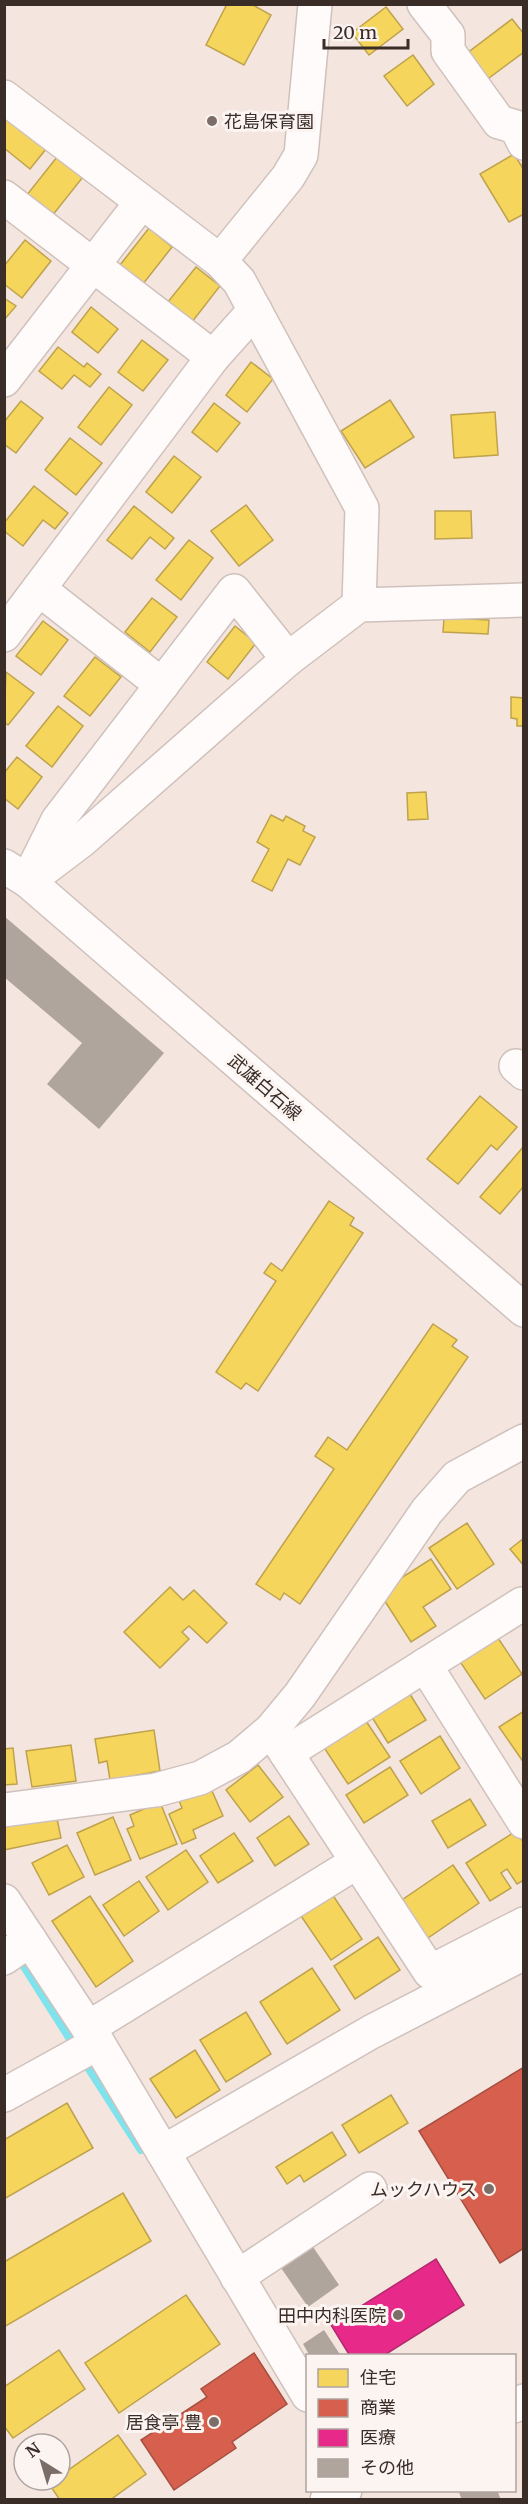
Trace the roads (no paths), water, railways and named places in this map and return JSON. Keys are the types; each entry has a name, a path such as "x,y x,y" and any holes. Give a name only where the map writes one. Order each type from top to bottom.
{"street":[{"path":"220,261 288,177 301,154 315,4"},
{"path":"424,4 448,35 448,51 499,122 521,131"},
{"path":"4,97 220,261 239,281 362,508 359,605"},
{"path":"4,197 213,357"},
{"path":"4,380 141,203"},
{"path":"4,635 213,357 255,310"},
{"path":"39,589 162,685"},
{"path":"16,874 234,591 288,659"},
{"path":"16,874 81,841 288,659 359,605 524,600"},
{"name":"武雄白石線","path":"16,874 524,1310"},
{"path":"279,1742 300,1695 427,1511 456,1477 524,1442"},
{"path":"4,1810 156,1790 200,1778 239,1757 279,1742 425,1665 522,1604"},
{"path":"425,1665 520,1810"},
{"path":"279,1742 430,1972 524,1924"},
{"path":"4,2095 357,1862"},
{"path":"4,1901 21,1946 93,2035 306,2392"},
{"path":"163,2152 371,2032 524,1953"},
{"path":"237,2277 370,2189"},
{"path":"327,2499 341,2492"}],"waterway":[{"path":"18,1957 75,2047"},
{"path":"82,2058 141,2150 150,2145"}],"place":[{"name":"花島保育園","path":"212,121"},
{"name":"ムックハウス","path":"489,2189"},
{"name":"田中内科医院","path":"398,2315"},
{"name":"居食亭 豊","path":"214,2422"}]}
